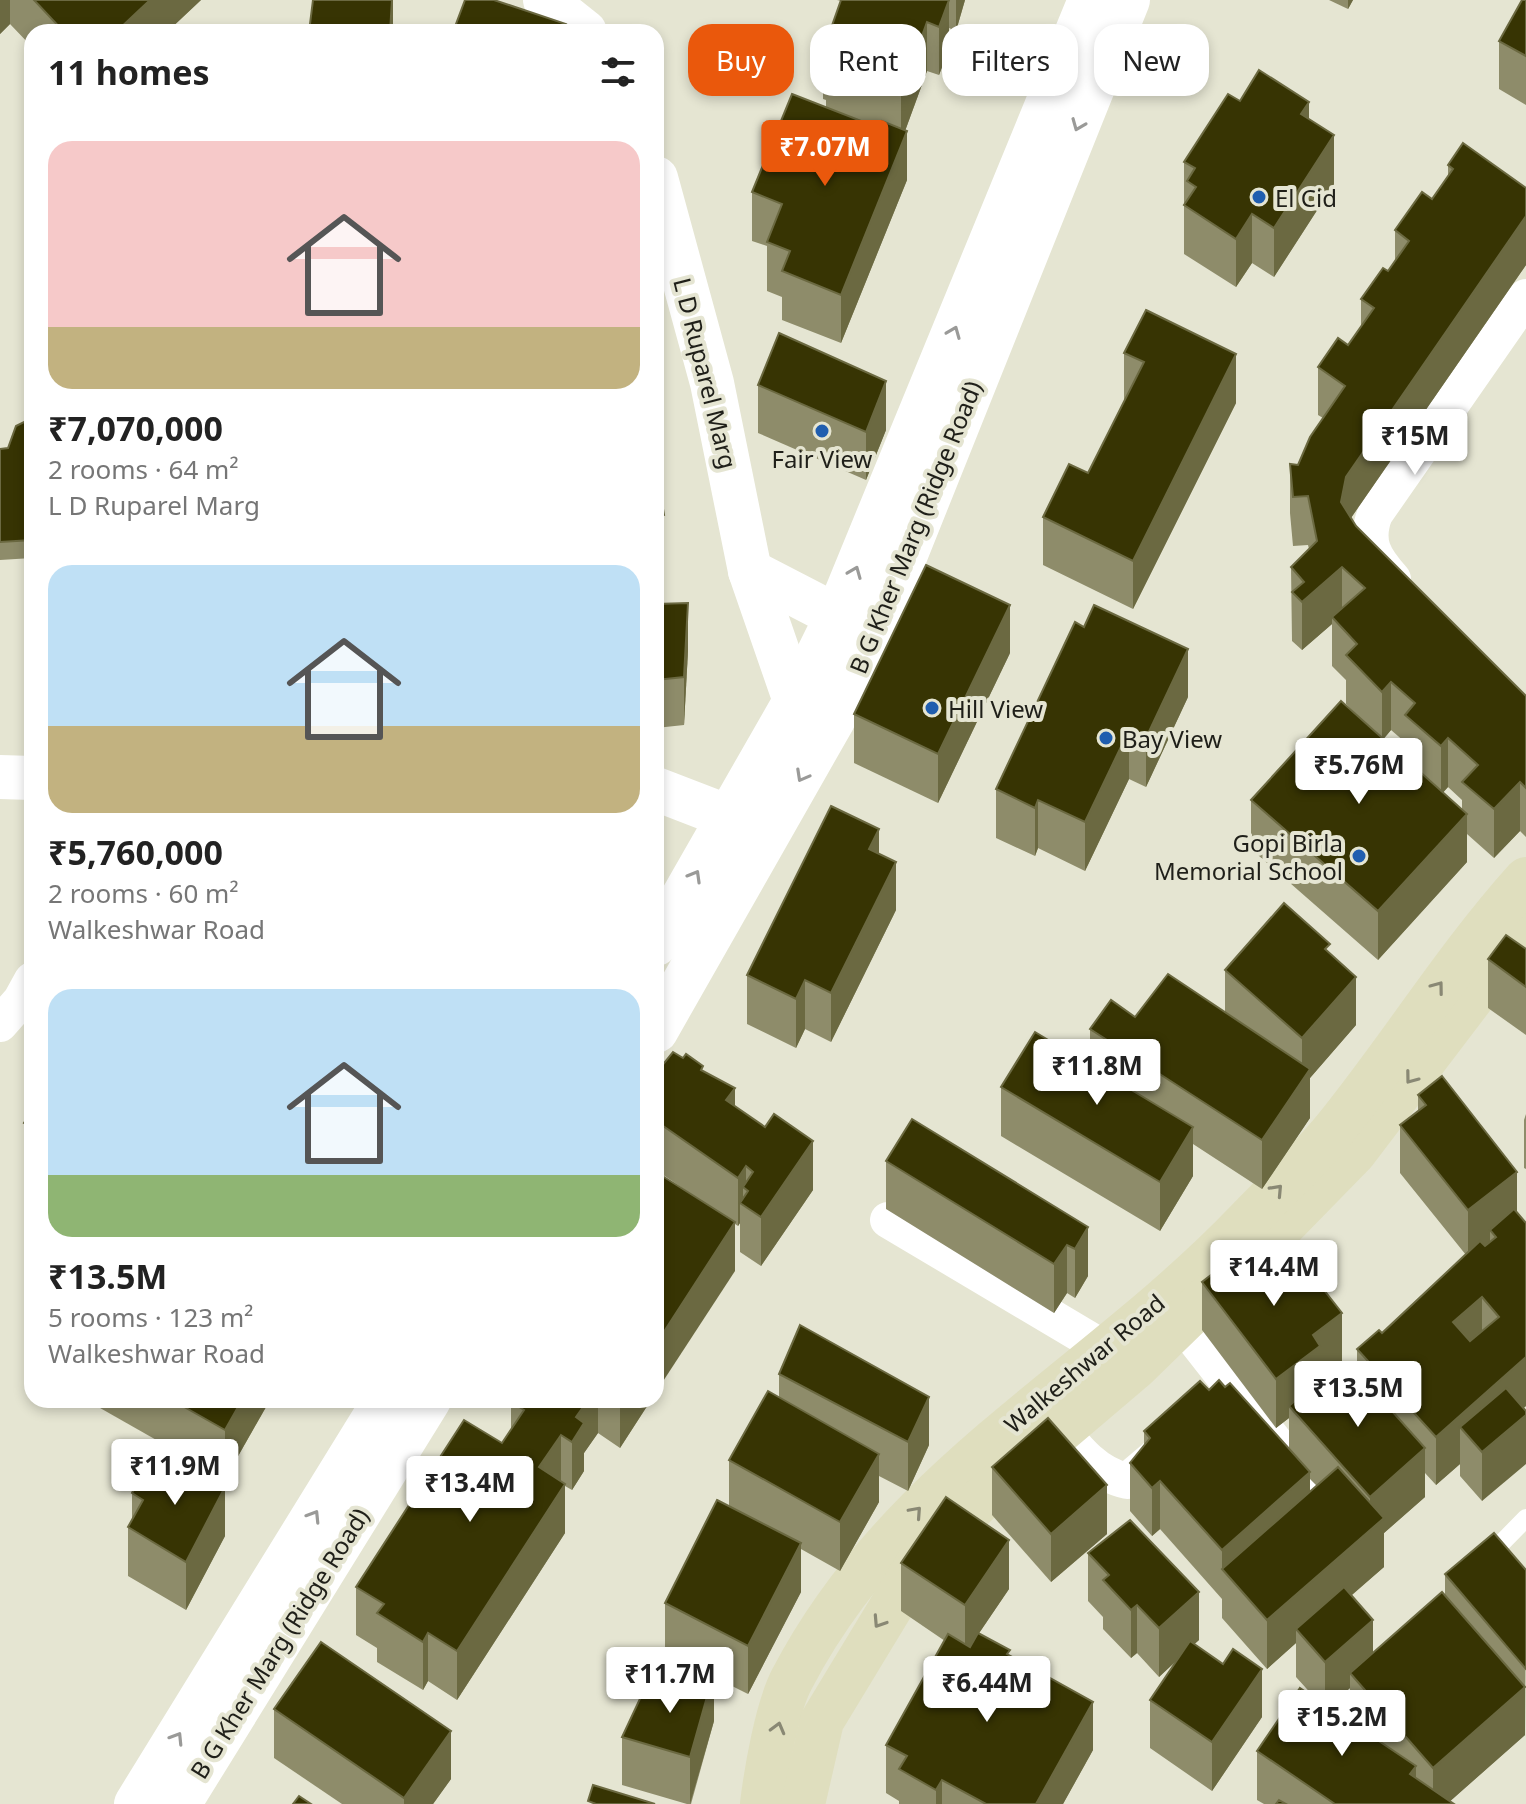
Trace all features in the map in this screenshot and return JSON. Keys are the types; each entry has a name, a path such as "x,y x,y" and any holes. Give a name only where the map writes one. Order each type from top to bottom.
{"main road":[{"name":"Walkeshwar Road","path":"762,1804 766,1775 791,1681 860,1573 941,1484 1050,1415 1122,1358 1172,1310 1244,1225 1343,1142 1513,935 1526,879"},
{"name":"Walkeshwar Road","path":"803,1804 822,1721 919,1561 988,1493 1050,1415"}],"street":[{"path":"545,0 575,24"},
{"name":"B G Kher Marg (Ridge Road)","path":"664,1017 833,720 857,623 1090,0"},
{"name":"B G Kher Marg (Ridge Road)","path":"664,930 795,701 857,623 1128,0"},
{"name":"L D Ruparel Marg","path":"664,207 712,383 750,571 795,701"},
{"path":"1420,608 1377,562 1369,538 1370,527 1526,297"},
{"path":"750,571 857,623"},
{"path":"795,701 833,720"},
{"path":"0,777 24,778"},
{"path":"664,792 771,833"},
{"path":"0,1024 24,995"},
{"path":"888,1220 1122,1358"},
{"path":"1172,1310 1323,1503"},
{"name":"B G Kher Marg (Ridge Road)","path":"136,1804 380,1408"},
{"name":"B G Kher Marg (Ridge Road)","path":"179,1804 424,1408"},
{"path":"1050,1415 1096,1469 1127,1481 1174,1442"}],"lane":[{"path":"1470,1575 1526,1518"}],"building":[{"path":"34,0 150,0 124,24 56,24"},
{"path":"313,0 392,0 390,24 310,24"},
{"path":"465,0 494,0 566,24 456,24"},
{"path":"841,0 949,0 939,27 927,22 926,25 833,24"},
{"path":"1522,0 1526,0 1526,56 1499,41"},
{"path":"1259,70 1309,102 1301,114 1334,135 1274,228 1252,214 1236,239 1184,205 1196,187 1187,181 1195,168 1184,162 1228,94 1240,101"},
{"path":"794,95 879,128 882,121 907,131 841,295 782,271 790,251 767,242 782,204 752,192"},
{"path":"1463,143 1526,188 1526,216 1346,477 1341,502 1356,526 1526,696 1526,788 1520,782 1494,809 1462,782 1478,765 1448,738 1441,746 1405,715 1415,703 1391,682 1382,692 1346,655 1357,644 1332,617 1365,588 1342,567 1302,602 1292,592 1304,582 1291,567 1317,541 1308,496 1293,497 1290,464 1298,465 1310,437 1345,386 1318,367 1338,338 1348,345 1374,308 1361,299 1383,268 1388,271 1409,241 1395,230 1422,192 1432,199 1453,169 1448,165"},
{"path":"1146,310 1236,354 1133,561 1043,517 1069,464 1088,473 1144,362 1124,353"},
{"path":"779,333 886,381 866,432 758,385"},
{"path":"24,422 24,540 0,542 0,449 8,448 16,426"},
{"path":"926,565 1010,605 938,754 854,714"},
{"path":"688,603 684,677 664,679 664,604"},
{"path":"1094,605 1188,649 1146,738 1129,730 1085,822 1038,800 1035,808 996,789 1075,622 1084,627"},
{"path":"1341,701 1467,814 1378,911 1251,800"},
{"path":"831,806 879,829 869,849 896,862 831,993 805,980 796,999 747,975"},
{"path":"1284,903 1330,944 1325,949 1356,977 1302,1038 1225,970"},
{"path":"1506,935 1526,949 1526,987 1488,959"},
{"path":"1168,974 1310,1069 1262,1140 1090,1029 1111,1000 1135,1017"},
{"path":"1035,1032 1193,1127 1160,1182 1001,1087"},
{"path":"673,1052 683,1058 686,1054 703,1066 701,1070 735,1088 726,1100 765,1127 774,1114 813,1141 761,1217 740,1203 748,1191 743,1187 753,1172 746,1166 738,1178 664,1127 664,1063"},
{"path":"1442,1076 1517,1172 1468,1210 1400,1125 1426,1105 1418,1095"},
{"path":"912,1119 1088,1227 1075,1249 1067,1245 1054,1264 886,1161"},
{"path":"664,1177 735,1222 664,1332"},
{"path":"1514,1209 1526,1223 1526,1357 1436,1437 1393,1390 1404,1381 1397,1373 1386,1381 1357,1349 1379,1330 1382,1333 1480,1241 1485,1246 1496,1237 1490,1230","holes":["1482,1297 1499,1317 1470,1341 1453,1322"]},
{"path":"1291,1248 1342,1313 1313,1335 1320,1346 1276,1379 1202,1282 1238,1254 1255,1275"},
{"path":"800,1325 929,1397 908,1442 779,1374"},
{"path":"1349,1363 1425,1448 1370,1497 1289,1406 1312,1386 1316,1391"},
{"path":"1219,1380 1225,1387 1230,1383 1310,1472 1222,1550 1160,1481 1152,1488 1130,1463 1150,1438 1144,1431 1200,1381 1209,1390"},
{"path":"1506,1388 1526,1415 1482,1452 1460,1427"},
{"path":"768,1391 879,1454 840,1522 729,1460"},
{"path":"186,1408 237,1408 225,1430"},
{"path":"521,1408 582,1408 576,1417 584,1423 572,1442 561,1435 539,1467 565,1484 457,1651 428,1633 423,1642 377,1613 384,1604 356,1587 464,1420 502,1443 524,1410"},
{"path":"1048,1418 1107,1485 1051,1534 992,1467"},
{"path":"171,1455 225,1487 186,1562 128,1527 143,1500 132,1493 143,1472 157,1480"},
{"path":"1338,1467 1384,1518 1267,1620 1222,1569"},
{"path":"946,1497 1009,1540 965,1605 901,1563"},
{"path":"717,1500 801,1543 748,1646 665,1603"},
{"path":"1130,1520 1199,1592 1159,1628 1137,1605 1131,1610 1103,1580 1109,1575 1088,1553"},
{"path":"1494,1533 1526,1570 1526,1669 1445,1574"},
{"path":"1344,1587 1373,1620 1325,1662 1296,1629"},
{"path":"1442,1592 1525,1687 1433,1768 1350,1673"},
{"path":"978,1633 1010,1650 1007,1654 1093,1702 1036,1804 986,1804 942,1780 936,1790 899,1769 907,1756 886,1745 948,1634 970,1647"},
{"path":"1190,1641 1223,1664 1233,1649 1262,1669 1212,1742 1150,1700"},
{"path":"321,1642 451,1731 404,1798 274,1709"},
{"path":"714,1672 690,1757 622,1737 645,1688"},
{"path":"1300,1688 1416,1766 1410,1774 1454,1804 1335,1804 1257,1751"},
{"path":"593,1785 655,1804 596,1804 588,1801"},
{"path":"299,1796 311,1804 293,1804"}],"place":[{"name":"El Cid","path":"1259,197"},
{"name":"Fair View","path":"822,431"},
{"name":"Hill View","path":"932,708"},
{"name":"Bay View","path":"1106,738"},
{"name":"Gopi Birla Memorial School","path":"1359,856"}]}
